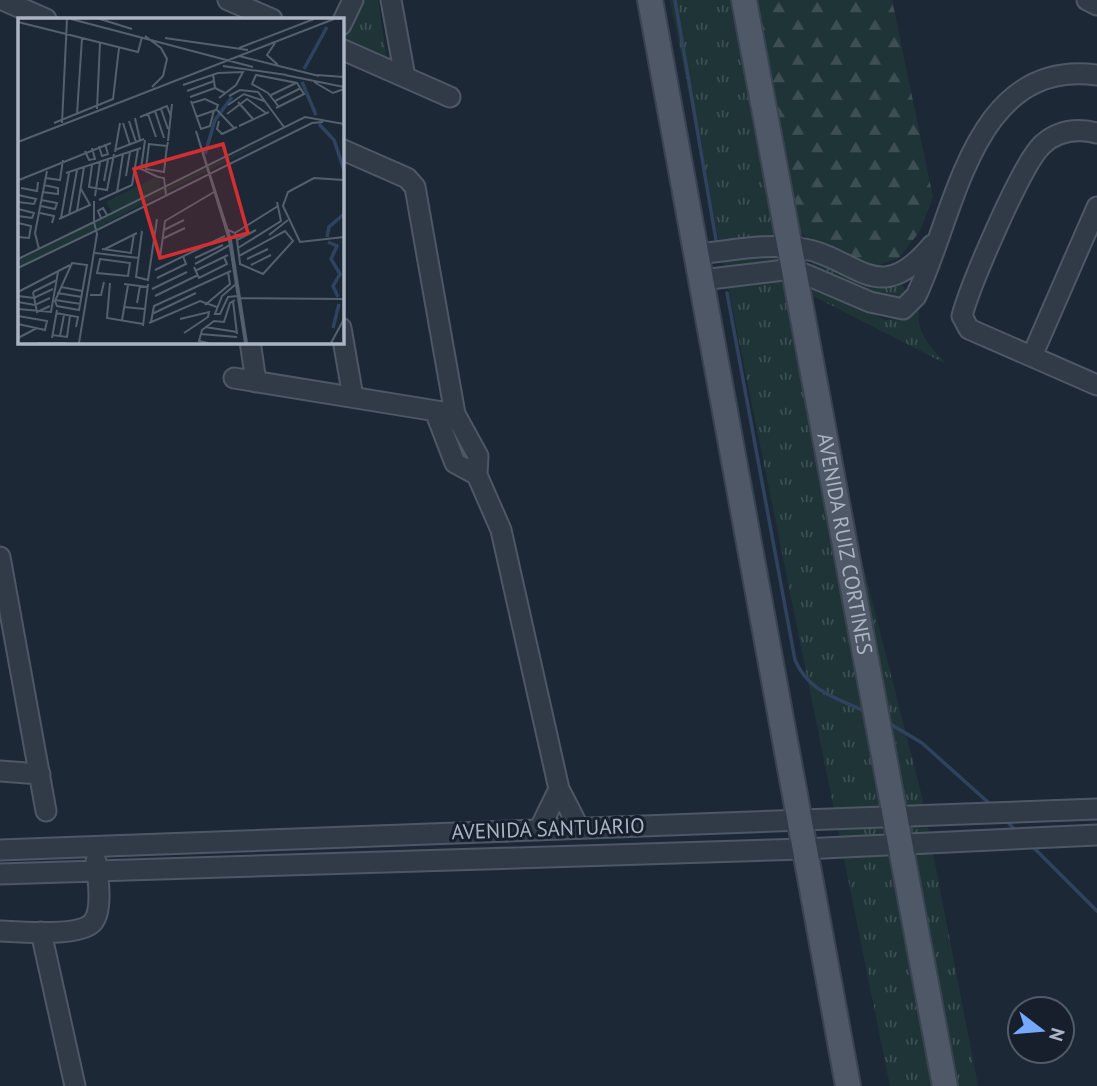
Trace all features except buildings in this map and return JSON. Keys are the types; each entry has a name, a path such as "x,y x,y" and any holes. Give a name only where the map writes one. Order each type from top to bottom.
{"main road":[{"path":"650,0 765,622 797,820 848,1086"},
{"name":"AVENIDA RUIZ CORTINES","path":"744,0 945,1086"}],"street":[{"path":"228,0 263,10"},
{"path":"343,21 353,0"},
{"path":"391,0 405,77"},
{"path":"1087,0 1097,5"},
{"path":"5,1 44,18"},
{"path":"343,50 450,97"},
{"path":"697,254 791,258 870,302 903,309 916,296 935,242 979,141 998,111 1020,91 1043,80 1077,74 1097,75"},
{"path":"1097,133 1068,131 1056,135 1031,159 964,310 963,322 969,329 1097,385"},
{"path":"343,150 407,178 415,187 455,414 478,456 477,475 500,530 559,789 579,828"},
{"path":"1032,356 1097,208"},
{"path":"702,279 813,251 856,272 880,278 908,269 935,242"},
{"path":"343,340 353,397"},
{"path":"250,343 256,382"},
{"path":"234,378 455,414"},
{"path":"435,411 455,463 477,475"},
{"path":"0,556 46,811"},
{"path":"0,771 40,774"},
{"path":"539,830 559,789"},
{"name":"AVENIDA SANTUARIO","path":"0,850 1097,809"},
{"path":"445,833 448,860"},
{"name":"AVENIDA SANTUARIO","path":"0,874 803,849 1097,835"},
{"path":"0,931 82,929 92,923 97,912 95,848"},
{"path":"41,932 75,1086"}],"green space":[{"path":"356,0 378,0 387,60 343,42"},
{"path":"670,0 737,0 785,258 923,801 978,1086 890,1086"},
{"path":"747,0 892,0 933,197 920,231 899,258 877,266 853,260 809,241 795,225"},
{"path":"814,261 902,284 907,293 898,305 811,267"},
{"path":"808,288 886,320 902,318 923,299 920,327 927,342 946,364 805,292"}],"waterway":[{"path":"675,0 716,240"},
{"path":"727,293 795,660 815,687 864,711"},
{"path":"887,722 922,743 990,804"},
{"path":"1005,819 1016,831"},
{"path":"1032,846 1097,911"}]}
